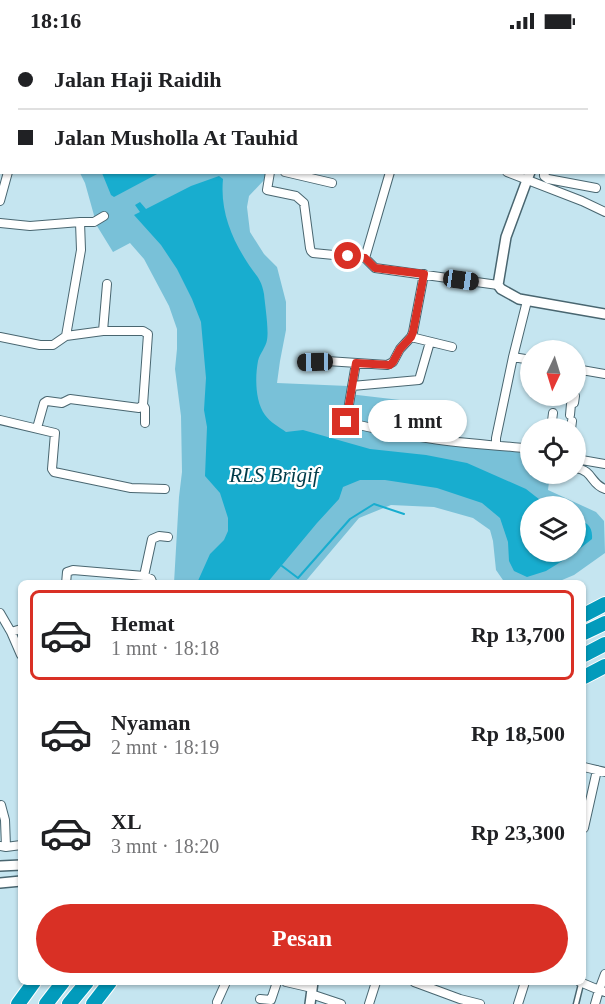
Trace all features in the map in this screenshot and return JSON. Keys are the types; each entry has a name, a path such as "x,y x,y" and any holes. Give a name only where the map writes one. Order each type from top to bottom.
{"highway":[{"path":"586,614 605,604"},
{"path":"586,632 605,623"},
{"path":"586,654 605,644"},
{"path":"586,676 605,666"},
{"path":"18,1004 32,985"},
{"path":"46,1004 61,985"},
{"path":"69,1004 85,985"},
{"path":"93,1004 108,985"}],"street":[{"path":"0,201 7,174"},
{"path":"270,174 267,190 296,196 304,203 311,251 315,253 365,258 375,268 498,285 512,296 527,302 605,314"},
{"path":"294,174 332,183"},
{"path":"365,258 389,174"},
{"path":"544,174 548,179 596,188"},
{"path":"498,285 506,237 528,176 605,212"},
{"path":"0,223 30,226 94,222 104,216"},
{"path":"66,336 81,250 80,222"},
{"path":"303,362 327,361 390,365 411,337 424,274"},
{"path":"103,331 107,284"},
{"path":"496,445 513,357 527,302"},
{"path":"0,336 40,345 52,345 66,336 103,331 143,331 148,334 143,405 145,423"},
{"path":"411,337 452,347"},
{"path":"352,386 419,380 430,342"},
{"path":"513,357 520,358"},
{"path":"356,363 346,422 436,440 520,448"},
{"path":"586,371 605,374"},
{"path":"37,428 44,403 47,401 62,403 70,399 140,408 143,405"},
{"path":"552,418 553,413"},
{"path":"0,420 55,434 52,469 54,472 131,488 165,489"},
{"path":"586,461 605,464"},
{"path":"586,471 598,487 605,489"},
{"path":"144,576 152,539 159,536 168,537"},
{"path":"66,580 67,572 73,570 144,576 151,580"},
{"path":"0,613 18,650"},
{"path":"586,767 601,771 586,821"},
{"path":"1,805 5,820 3,847 18,845"},
{"path":"0,866 18,865"},
{"path":"0,883 18,882"},
{"path":"595,1004 602,991 605,974"},
{"path":"217,1002 225,985"},
{"path":"260,999 270,1001 276,985"},
{"path":"294,985 341,1004"},
{"path":"369,1004 375,985"},
{"path":"422,985 480,1004"},
{"path":"518,1004 524,985"},
{"path":"586,985 602,991"}],"lane":[{"path":"576,1004 580,985"}],"green space":[{"name":"RLS Brigif","path":"80,174 266,174 265,179 249,196 247,207 250,232 264,254 277,267 286,302 286,330 277,383 348,386 349,394 400,400 397,435 520,452 520,484 549,484 548,490 561,496 520,496 520,562 586,562 586,507 596,512 604,521 605,553 574,575 562,580 503,580 496,570 490,530 473,518 434,507 391,505 359,518 307,580 174,580 182,472 181,416 175,369 177,329 169,306 144,259 130,243 113,252 97,226"}],"shaded area":[{"path":"102,174 157,174 114,197"},
{"path":"219,176 223,179 223,202 228,223 241,253 263,288 267,336 258,361 256,381 259,403 267,418 286,432 303,430 370,449 426,455 467,463 526,489 535,496 520,496 520,562 561,562 546,571 527,577 514,571 509,561 508,542 500,518 482,503 437,488 385,480 360,480 343,487 339,499 270,580 198,580 210,554 224,540 228,531 228,518 220,493 205,476 206,378 201,322 177,269 161,245 134,215 140,212 135,205 140,202 146,209 191,186"},
{"path":"586,524 591,531 592,539 586,544"}],"waterway":[{"path":"282,566 298,578 350,519 374,504 404,514"}],"route":[{"path":"346,422 356,363 390,365 393,362 413,332 424,274 375,268 365,258 348,256"}]}
